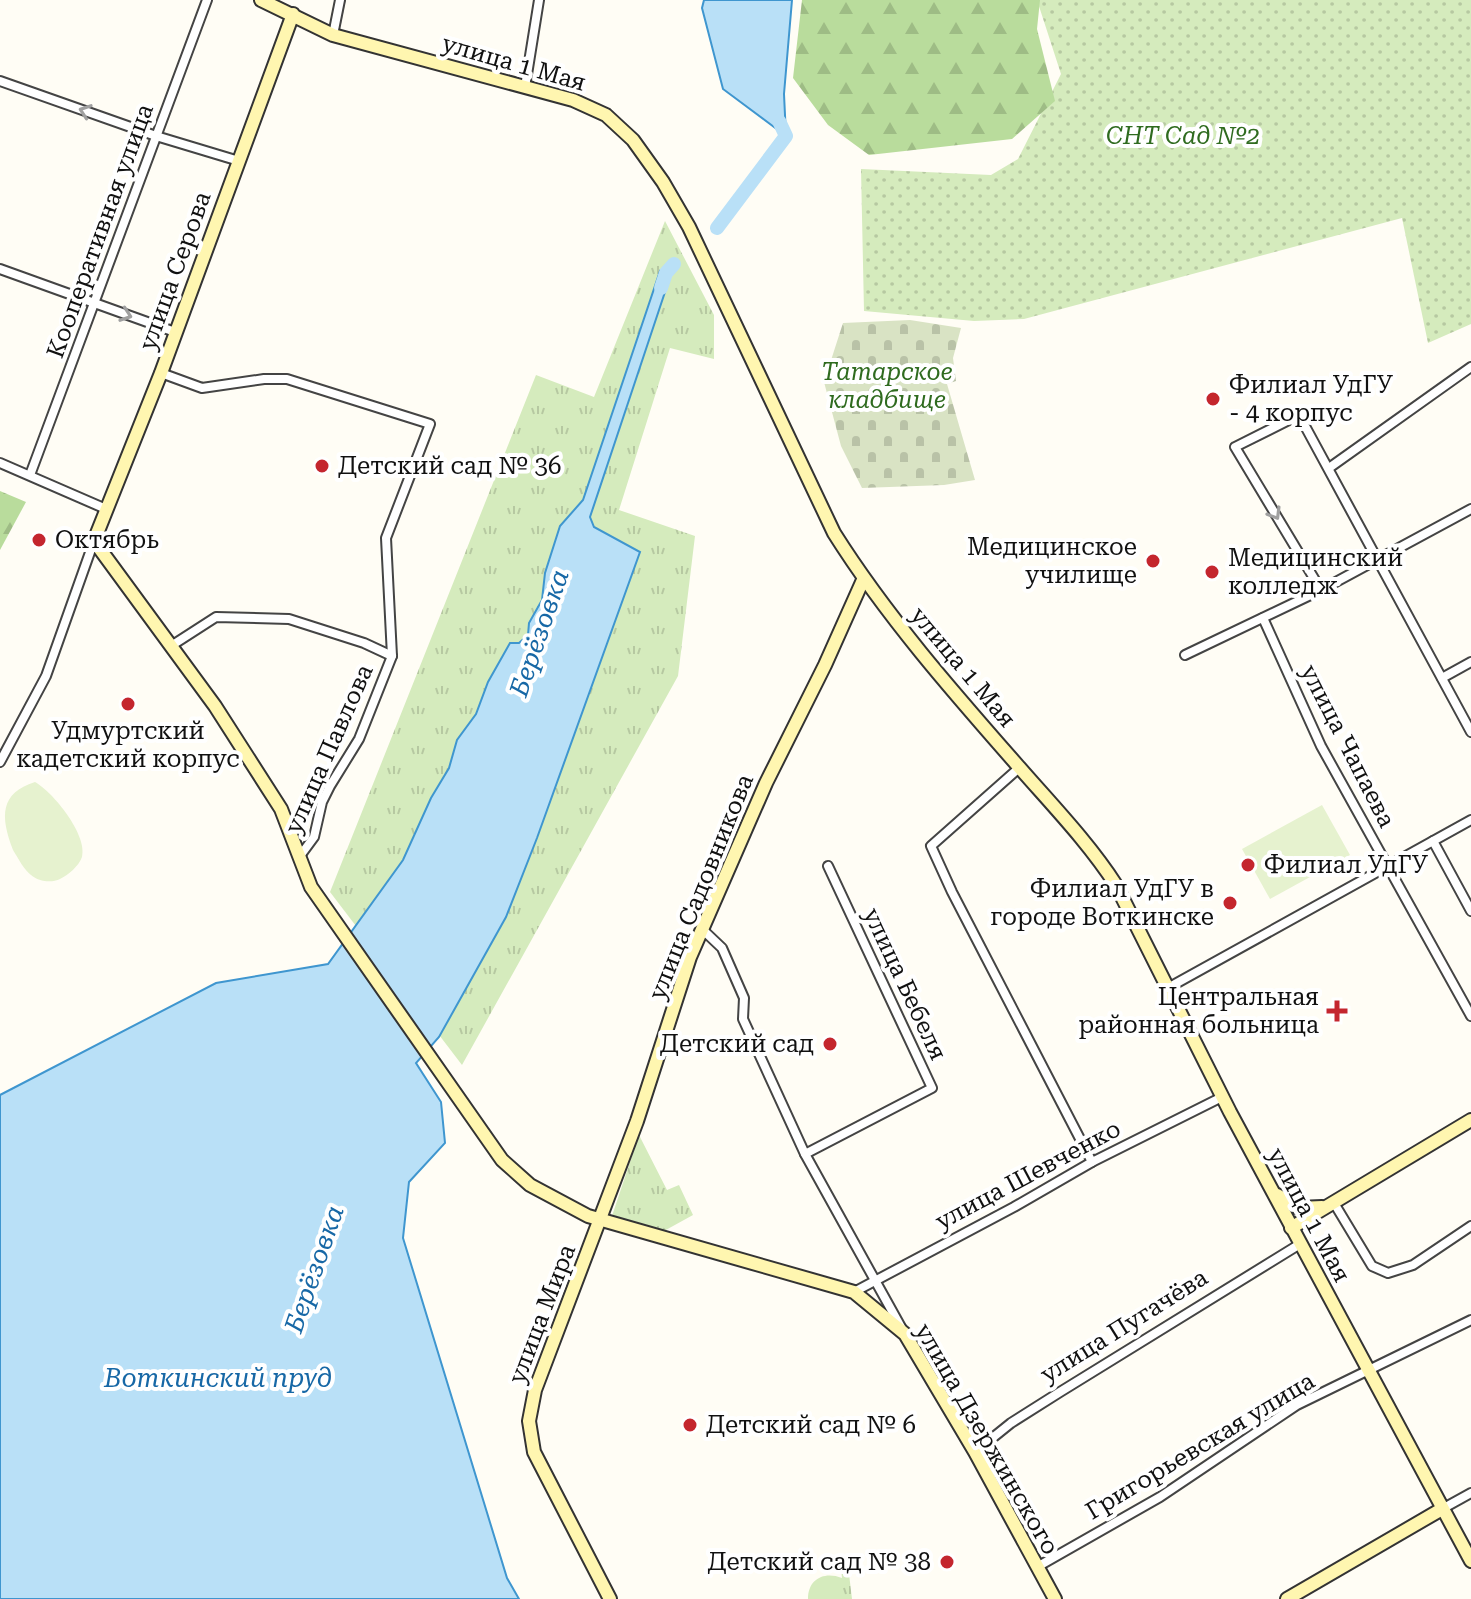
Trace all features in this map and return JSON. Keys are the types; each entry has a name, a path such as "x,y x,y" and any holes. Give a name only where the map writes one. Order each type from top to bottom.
{"main road":[{"name":"улица 1 Мая","path":"261,0 333,35 573,100 606,115 650,161 689,227 830,525 863,580 1019,768 1097,856 1116,885 1222,1097 1471,1561"},
{"name":"улица Серова","path":"94,541 161,373 293,14"},
{"path":"94,541 215,706 281,809 300,856"},
{"name":"улица Садовникова","path":"601,1220 702,929 766,783 863,580"},
{"name":"улица Дзержинского","path":"300,856 311,887 481,1131 502,1160 530,1185 601,1220 854,1292 905,1334 975,1452 1055,1599"},
{"path":"1291,1228 1471,1120"},
{"path":"1272,1192 1299,1208 1314,1209 1332,1204"},
{"name":"улица Мира","path":"601,1220 535,1390 529,1421 534,1452 610,1599"},
{"path":"1287,1599 1442,1509"}],"street":[{"name":"Кооперативная улица","path":"30,475 207,0"},
{"path":"333,35 340,0"},
{"path":"525,87 539,0"},
{"path":"0,81 156,136 239,161"},
{"path":"0,269 175,332"},
{"path":"1329,468 1471,367"},
{"name":"улица Павлова","path":"161,373 202,388 264,379 287,379 430,424 386,538 392,656 359,739 322,802 314,837 300,856"},
{"path":"1321,590 1235,447 1299,415 1471,732"},
{"path":"0,463 106,509"},
{"path":"1185,655 1321,590 1471,509"},
{"name":"улица Серова","path":"0,762 46,676 94,541"},
{"name":"улица Павлова","path":"171,646 216,617 289,619 364,643 392,656"},
{"name":"улица Чапаева","path":"1263,618 1321,746 1471,1016"},
{"path":"1442,678 1471,662"},
{"path":"1019,768 931,846 1092,1162"},
{"path":"1166,989 1471,820"},
{"path":"1433,841 1471,911"},
{"name":"улица Бебеля","path":"805,1154 932,1088 828,866"},
{"path":"702,929 722,948 744,998 743,1019 805,1154 905,1334"},
{"name":"улица Шевченко","path":"854,1292 1092,1162 1222,1097"},
{"path":"1332,1204 1372,1266 1388,1273 1413,1265 1471,1226"},
{"name":"улица Пугачёва","path":"975,1452 1011,1423 1300,1244"},
{"name":"Григорьевская улица","path":"1037,1567 1160,1497 1297,1405 1471,1320"},
{"path":"1442,1509 1471,1493"}],"green space":[{"path":"802,0 1040,0 1037,29 1055,101 1012,139 869,155 828,125 793,78"},
{"name":"СНТ Сад №2","path":"1037,0 1471,0 1471,324 1428,343 1402,218 1024,319 974,321 864,311 861,169 991,175 1018,159 1061,74"},
{"path":"665,221 714,315 714,359 670,348 619,510 695,536 678,676 462,1065 330,892 536,375 594,397"},
{"name":"Татарское кладбище","path":"910,320 961,328 953,358 956,381 947,384 975,480 944,485 862,488 841,446 824,382 843,323"},
{"path":"0,491 26,502 0,550"},
{"path":"35,782 68,815 80,837 82,848 82,857 76,867 53,881 38,879 26,870 13,850 6,827 9,799 15,792"},
{"path":"1322,805 1350,855 1270,899 1242,849"},
{"path":"639,1135 667,1190 679,1185 693,1215 664,1231 612,1216"},
{"path":"847,1557 852,1599 808,1599 811,1586 818,1578 842,1578 840,1558"}],"water":[{"path":"704,0 792,0 784,94 786,136 723,89 702,8"},
{"name":"Воткинский пруд","path":"660,271 670,277 590,517 594,527 640,552 506,917 439,1037 416,1063 441,1102 445,1143 409,1182 403,1238 507,1578 519,1599 0,1599 0,1095 216,983 328,964 403,860 431,798 449,768 457,740 476,714 488,682 510,643 519,643 528,635 529,623 542,600 545,573 560,526 583,500"}],"waterway":[{"name":"Берёзовка","path":"717,228 786,136 779,121"},
{"name":"Берёзовка","path":"661,288 666,273 674,264"}],"place":[{"name":"Филиал УдГУ - 4 корпус","path":"1213,399"},
{"name":"Детский сад № 36","path":"322,466"},
{"name":"Октябрь","path":"39,540"},
{"name":"Медицинское училище","path":"1153,561"},
{"name":"Медицинский колледж","path":"1212,572"},
{"name":"Удмуртский кадетский корпус","path":"128,704"},
{"name":"Филиал УдГУ","path":"1248,865"},
{"name":"Филиал УдГУ в городе Воткинске","path":"1230,903"},
{"name":"Центральная районная больница","path":"1337,1011"},
{"name":"Детский сад","path":"830,1044"},
{"name":"Детский сад № 6","path":"690,1425"},
{"name":"Детский сад № 38","path":"947,1562"}]}
